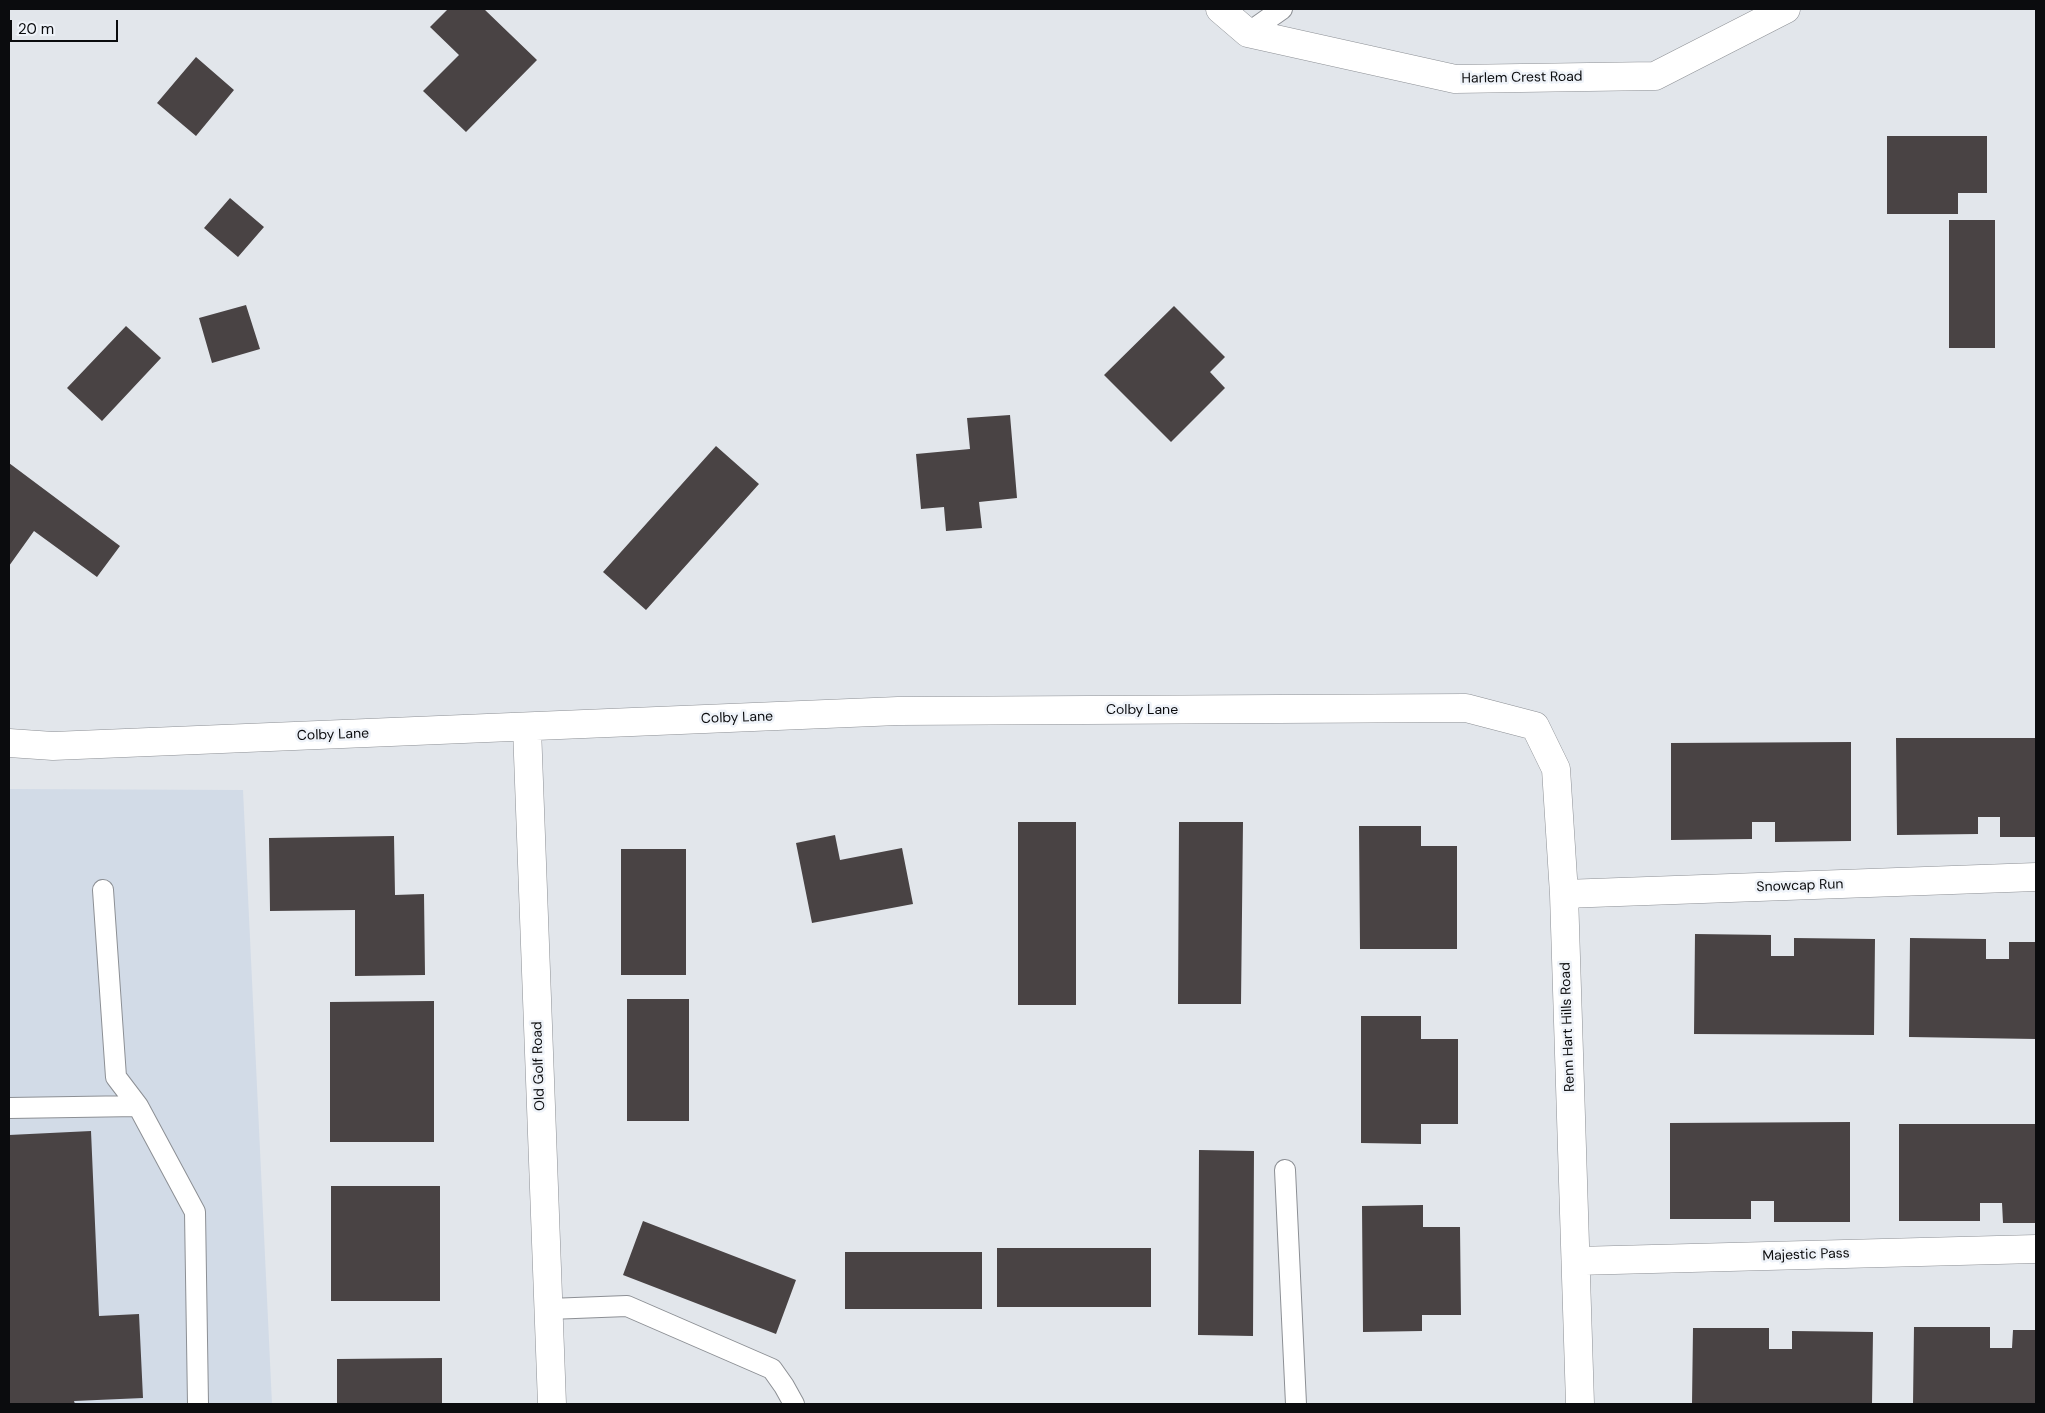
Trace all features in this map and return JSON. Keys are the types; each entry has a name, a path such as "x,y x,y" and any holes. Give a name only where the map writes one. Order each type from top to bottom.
{"street":[{"path":"1220,9 1248,33"},
{"name":"Harlem Crest Road","path":"1248,33 1455,79 1655,76 1786,9"},
{"name":"Colby Lane","path":"9,743 53,746 526,728 898,711 1466,708"},
{"name":"Renn Hart Hills Road","path":"1466,708 1535,726 1556,769 1564,894 1580,1404"},
{"name":"Old Golf Road","path":"526,728 552,1404"},
{"name":"Snowcap Run","path":"1564,894 2036,877"},
{"name":"Majestic Pass","path":"1576,1261 2036,1249"}],"lane":[{"path":"1248,33 1282,9"},
{"path":"103,890 116,1077 138,1106 195,1212 198,1404"},
{"path":"9,1108 138,1106"},
{"path":"1285,1170 1296,1404"},
{"path":"549,1309 627,1306 772,1369 794,1404"}],"shaded area":[{"path":"9,789 243,790 272,1404 9,1404"}],"building":[{"path":"448,9 484,9 537,60 466,132 423,91 459,55 430,27"},
{"path":"196,57 234,90 196,136 157,103"},
{"path":"1887,136 1987,136 1987,193 1958,193 1958,214 1887,214"},
{"path":"230,198 264,227 238,257 204,228"},
{"path":"1949,220 1995,220 1995,348 1949,348"},
{"path":"246,305 260,349 212,363 199,318"},
{"path":"1174,306 1225,357 1210,372 1225,388 1171,442 1104,375"},
{"path":"126,326 161,358 102,421 67,388"},
{"path":"1010,415 1017,498 979,502 982,528 946,531 944,507 921,509 916,454 970,449 967,418"},
{"path":"716,446 759,484 646,610 603,572"},
{"path":"9,463 120,546 97,577 34,531 9,566"},
{"path":"1896,738 2036,738 2036,837 2000,837 2000,817 1978,817 1978,834 1897,835"},
{"path":"1851,742 1851,841 1775,842 1775,822 1752,822 1752,839 1671,840 1671,743"},
{"path":"1018,822 1076,822 1076,1005 1018,1005"},
{"path":"1179,822 1243,822 1241,1004 1178,1004"},
{"path":"1359,826 1421,826 1421,846 1457,846 1457,949 1360,949"},
{"path":"835,835 840,860 902,848 913,904 812,923 796,843"},
{"path":"394,836 395,895 424,894 425,975 355,976 355,910 270,911 269,838"},
{"path":"621,849 686,849 686,975 621,975"},
{"path":"1695,934 1771,935 1771,956 1794,956 1794,938 1875,939 1874,1035 1694,1034"},
{"path":"1910,938 1986,939 1986,959 2009,959 2009,942 2036,942 2036,1039 1909,1037"},
{"path":"627,999 689,999 689,1121 627,1121"},
{"path":"434,1001 434,1142 330,1142 330,1002"},
{"path":"1361,1016 1421,1016 1421,1039 1458,1039 1458,1124 1421,1124 1421,1144 1361,1143"},
{"path":"1850,1122 1850,1222 1774,1222 1774,1201 1751,1201 1751,1219 1670,1219 1670,1123"},
{"path":"1899,1124 2036,1124 2036,1223 2003,1223 2002,1203 1980,1203 1980,1221 1899,1221"},
{"path":"91,1131 99,1316 139,1314 143,1398 74,1401 75,1404 9,1404 9,1135"},
{"path":"1199,1150 1254,1151 1253,1336 1198,1335"},
{"path":"331,1186 440,1186 440,1301 331,1301"},
{"path":"1423,1205 1423,1227 1460,1227 1461,1315 1422,1315 1422,1331 1363,1332 1362,1206"},
{"path":"643,1221 796,1280 776,1334 623,1275"},
{"path":"997,1248 1151,1248 1151,1307 997,1307"},
{"path":"845,1252 982,1252 982,1309 845,1309"},
{"path":"1914,1327 1990,1327 1990,1348 2012,1348 2013,1330 2036,1330 2036,1404 1913,1404"},
{"path":"1693,1328 1769,1328 1769,1349 1792,1349 1792,1331 1873,1332 1872,1404 1692,1404"},
{"path":"442,1358 442,1404 337,1404 337,1359"}]}
